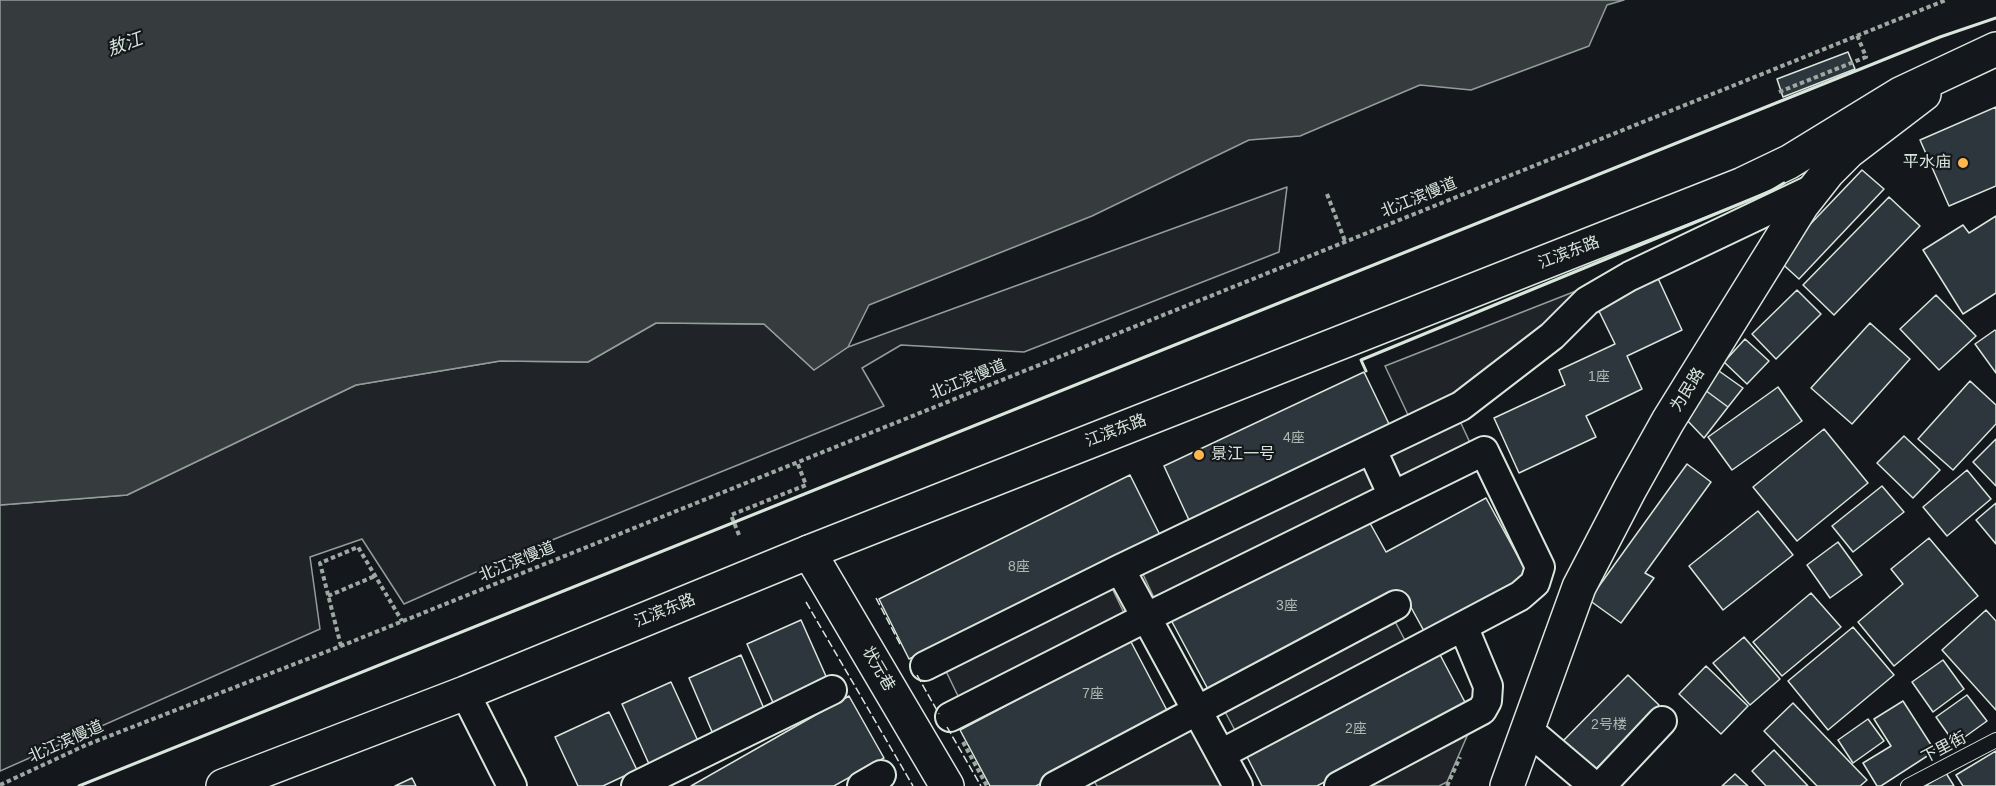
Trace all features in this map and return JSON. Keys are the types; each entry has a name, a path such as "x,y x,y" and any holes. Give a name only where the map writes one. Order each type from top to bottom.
{"main road":[{"name":"江滨东路","path":"224,786 465,693 809,552 1743,184 1789,162 1900,94 1996,49"},
{"name":"为民路","path":"1507,786 1570,606 1630,489 1668,422 1796,215 1827,172 1848,152 1966,62"},
{"name":"状元巷","path":"809,552 947,786"}],"street":[{"path":"925,666 1120,569 1461,406 1552,336 1587,301 1621,281 1815,188"},
{"path":"1372,450 1394,495"},
{"path":"950,717 1484,451 1540,567 1535,583 1520,596 1221,754"},
{"path":"1120,569 1238,786"},
{"path":"1073,782 1198,711 1396,605"},
{"path":"1339,786 1482,710 1487,701 1488,686 1463,626"},
{"path":"654,782 832,690"},
{"path":"465,693 512,786"},
{"path":"1602,786 1662,721"},
{"path":"1528,729 1594,786"}],"lane":[{"name":"下里街","path":"1908,786 1996,740"}],"path":[{"name":"北江滨慢道","path":"0,785 86,745 402,621 1946,0"},
{"path":"1779,92 1866,57 1857,35"},
{"path":"1327,194 1345,241"},
{"path":"739,535 731,515 806,485 797,462"},
{"path":"341,645 320,563 358,547 402,621"},
{"path":"328,596 375,576"},
{"path":"950,717 987,786"}],"shaded area":[{"path":"1287,187 1279,252 1024,352 901,345 862,368 884,406 510,557 404,604 362,539 310,557 320,629 0,771 0,505 127,495 356,385 500,361 588,362 656,323 764,324 814,370 848,347"},
{"path":"1581,289 1530,339 1456,394 1409,417 1385,366"},
{"path":"1459,419 1472,447 1400,481 1386,451"},
{"path":"1363,464 1378,495 1156,602 1141,570"},
{"path":"1110,584 1126,617 959,698 943,665"},
{"path":"1391,614 1407,644 1238,736 1222,706"},
{"path":"1195,725 1226,786 1097,786 1092,777"},
{"path":"1471,727 1447,782 1439,786 1358,786"}],"water":[{"name":"敖江","path":"0,0 1624,0 1607,5 1589,46 1471,90 1420,85 1300,136 1249,140 1092,216 869,305 848,347 814,370 764,324 656,323 588,362 500,361 356,385 127,495 0,505"}],"building":[{"path":"1848,52 1855,69 1783,97 1777,79"},
{"name":"平水庙","path":"1996,107 1996,186 1949,206 1920,140"},
{"name":"平水庙","path":"1862,170 1884,189 1799,279 1777,259"},
{"path":"1889,197 1920,226 1834,315 1803,285"},
{"path":"1996,216 1996,293 1963,314 1923,250 1963,225 1969,233"},
{"path":"1656,274 1682,330 1627,356 1642,389 1586,416 1596,437 1519,473 1494,418 1565,385 1559,370 1615,344 1595,303"},
{"path":"1797,290 1821,314 1776,359 1752,334"},
{"path":"1936,295 1976,336 1939,370 1900,329"},
{"path":"1870,323 1910,359 1852,424 1811,388"},
{"path":"1996,331 1996,373 1975,344"},
{"path":"1745,339 1769,361 1747,384 1724,362"},
{"path":"1719,371 1743,388 1728,407 1705,390"},
{"path":"1364,372 1390,426 1189,520 1164,466"},
{"path":"1970,381 1996,405 1996,424 1953,470 1918,439"},
{"path":"1778,387 1802,421 1732,470 1708,437"},
{"path":"1705,390 1728,407 1704,438 1684,417"},
{"path":"1824,429 1868,483 1797,541 1753,487"},
{"path":"1904,436 1940,470 1913,498 1877,463"},
{"path":"1996,439 1996,486 1973,462"},
{"path":"1687,464 1711,482 1645,573 1654,578 1621,623 1589,600"},
{"path":"1967,470 1991,499 1947,536 1923,507"},
{"path":"1130,475 1160,535 909,659 879,599"},
{"path":"1882,486 1904,512 1853,552 1832,526"},
{"path":"1486,498 1528,575 1424,631 1402,591 1210,693 1171,620 1366,516 1386,552"},
{"path":"1996,503 1996,544 1976,520"},
{"path":"1758,511 1793,555 1723,610 1689,566"},
{"path":"1929,538 1978,596 1894,666 1858,622 1903,584 1891,569"},
{"path":"1838,542 1862,575 1830,598 1807,565"},
{"path":"1811,593 1841,627 1782,676 1753,642"},
{"path":"1986,610 1996,621 1996,710 1942,650"},
{"path":"801,620 829,683 775,707 747,644"},
{"path":"1853,627 1894,675 1828,730 1788,681"},
{"path":"1744,637 1780,679 1750,705 1713,663"},
{"path":"1130,640 1170,716 1036,786 990,786 960,730"},
{"path":"1437,649 1467,706 1317,786 1262,786 1244,751"},
{"path":"741,655 768,718 716,741 689,678"},
{"path":"1943,660 1964,689 1933,712 1912,682"},
{"path":"1706,666 1748,706 1721,734 1679,694"},
{"path":"1628,675 1659,705 1590,775 1559,745"},
{"path":"671,682 698,741 649,764 622,704"},
{"path":"1967,695 1987,721 1955,744 1936,717"},
{"path":"849,696 884,758 834,786 691,786"},
{"path":"1903,701 1935,751 1881,786 1877,786 1863,763 1891,746 1874,719"},
{"path":"1793,703 1867,780 1860,786 1817,786 1764,731"},
{"path":"609,712 637,770 603,786 578,786 555,737"},
{"path":"1868,719 1884,741 1853,763 1838,740"},
{"path":"1774,750 1808,786 1766,786 1752,771"},
{"path":"1996,751 1996,786 1963,786 1956,775"},
{"path":"1946,773 1954,786 1925,786"},
{"path":"1735,774 1748,786 1722,786"},
{"path":"412,778 416,786 395,786"}],"fence":[{"path":"876,598 901,646"},
{"path":"806,602 913,786"},
{"path":"917,675 939,714"},
{"path":"947,727 981,786"}],"wall":[{"path":"79,786 1940,37 1996,18"},
{"path":"1366,371 1361,360 1771,191 1784,183"}],"place":[{"name":"平水庙","path":"1963,163"},
{"name":"景江一号","path":"1199,455"}]}
